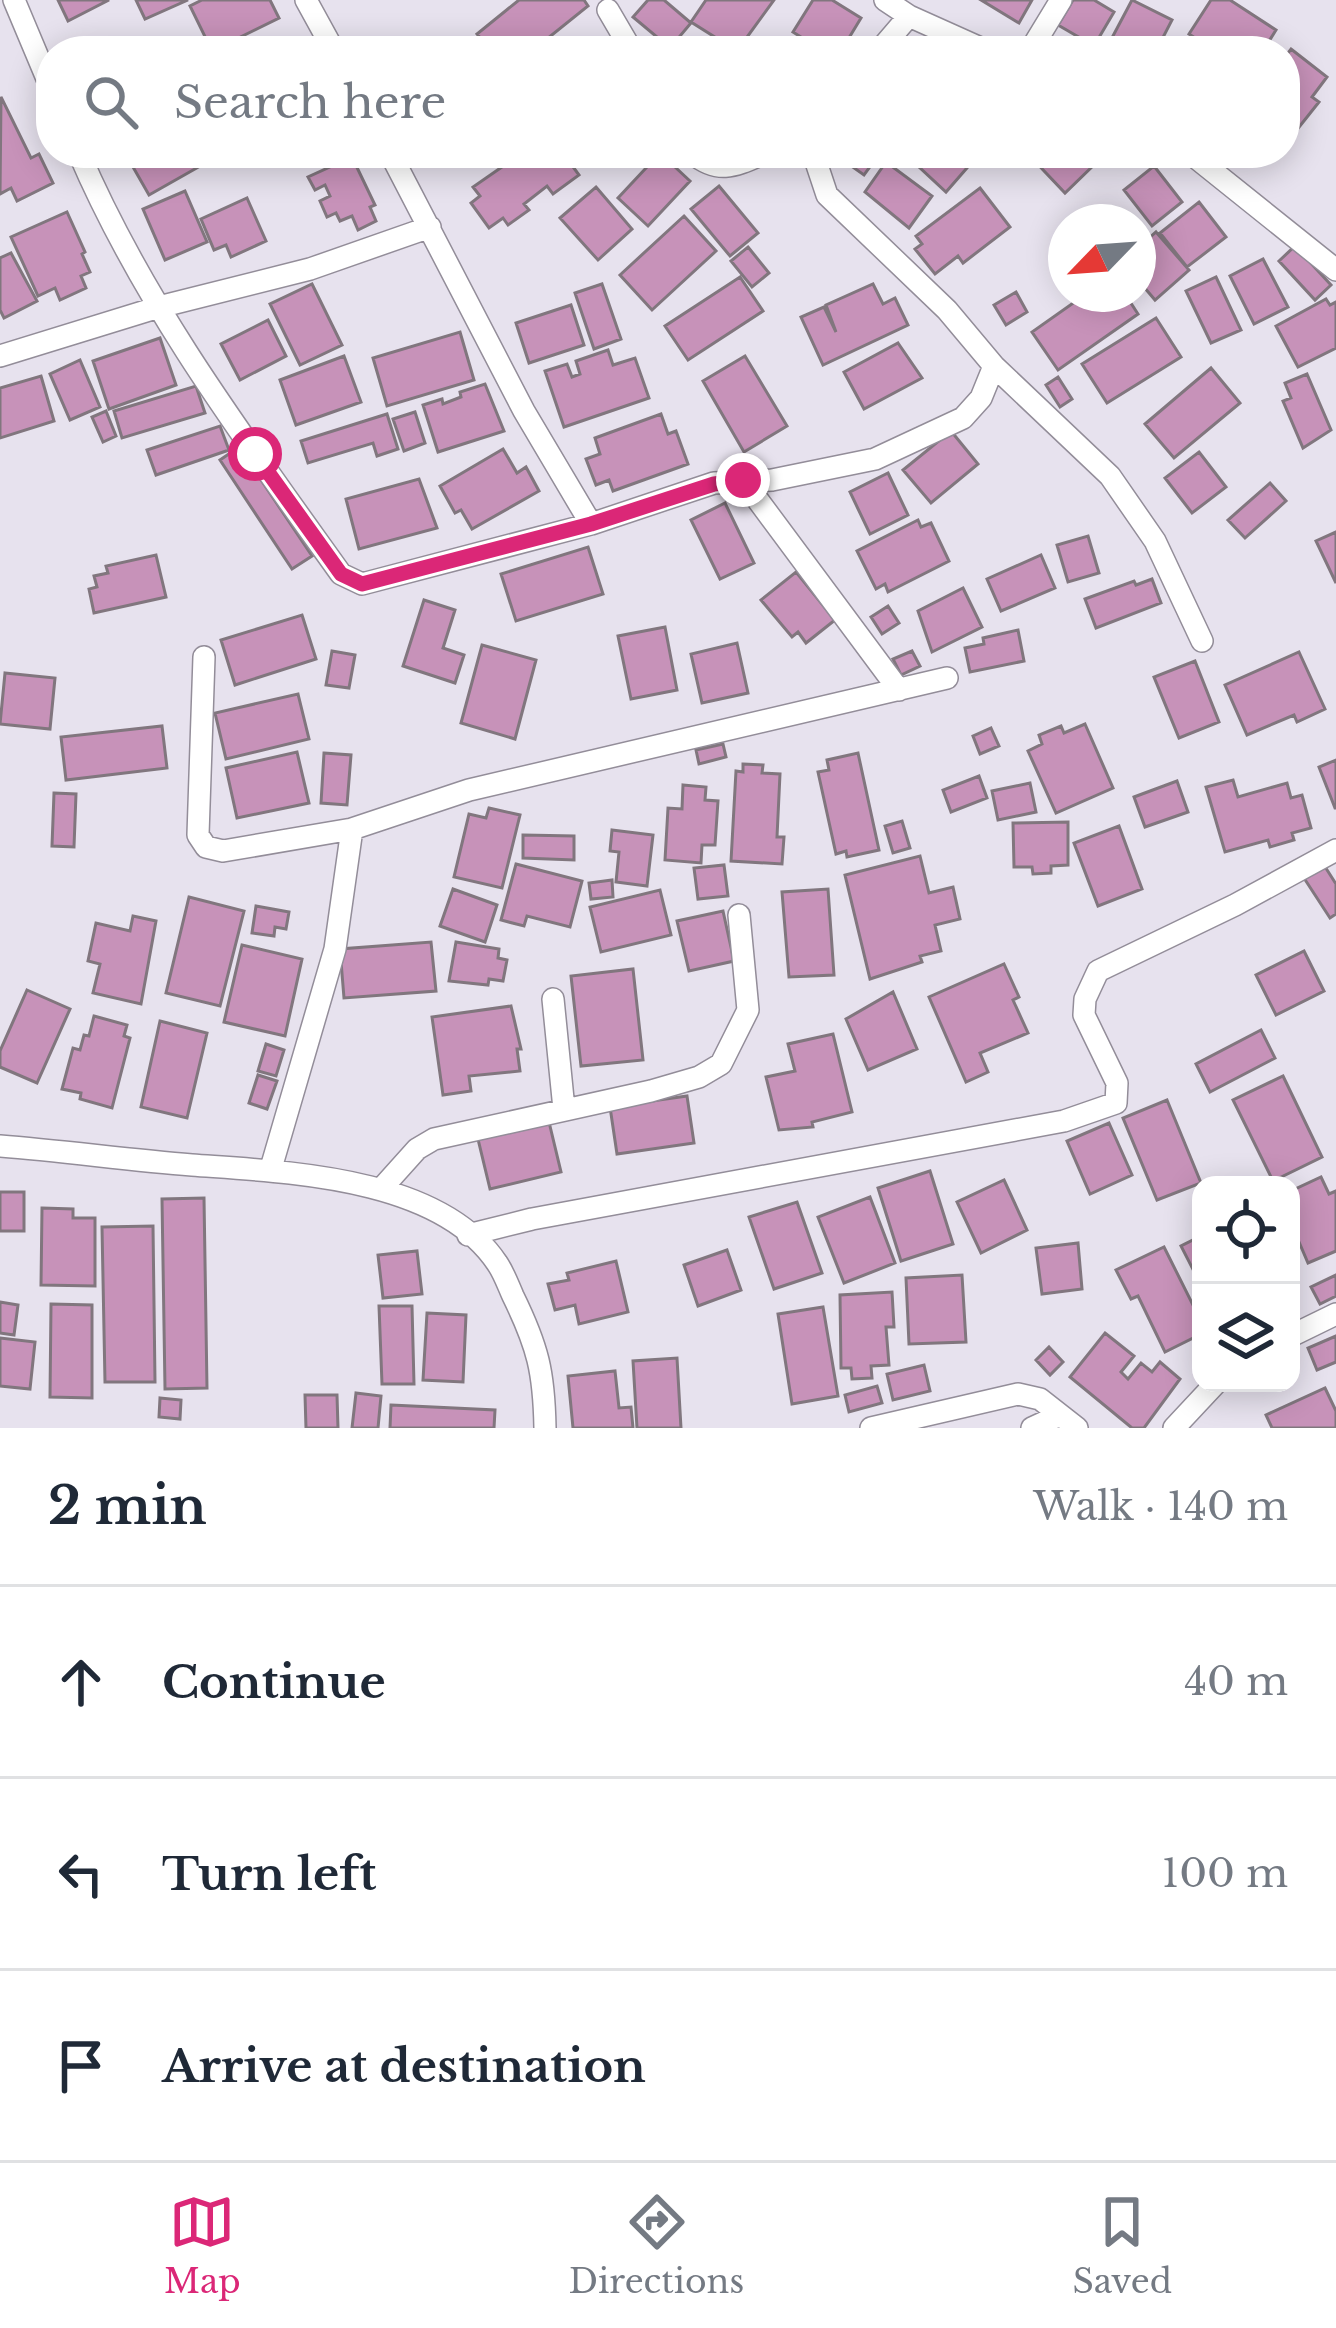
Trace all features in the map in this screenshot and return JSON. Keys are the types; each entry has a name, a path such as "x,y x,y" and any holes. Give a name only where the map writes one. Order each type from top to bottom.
{"street":[{"path":"14,0 36,52"},
{"path":"306,0 326,36"},
{"path":"885,0 954,36"},
{"path":"1039,36 1061,0"},
{"path":"608,10 623,36"},
{"path":"892,36 909,16"},
{"path":"85,168 159,307 255,454 341,574 362,584 591,524 714,484 772,480 874,459 963,418 981,398 994,366"},
{"path":"398,168 524,411 591,524"},
{"path":"817,168 827,195 1109,476 1155,541 1202,641"},
{"path":"1209,168 1336,271"},
{"path":"0,356 159,307 310,269 430,226"},
{"path":"743,480 899,690"},
{"path":"204,657 198,835 206,847 223,851 352,829 469,790 947,678"},
{"path":"271,1168 335,949 352,829"},
{"path":"469,1235 532,1219 1064,1121 1117,1103 1117,1083 1084,1015 1085,999 1099,970 1336,850"},
{"path":"382,1189 417,1149 434,1139 699,1077 721,1064 748,1010 739,915"},
{"path":"553,999 564,1109"},
{"path":"0,1146 271,1168 382,1189 453,1220 496,1261 525,1321 544,1373 545,1428"},
{"path":"1300,1332 1336,1314"},
{"path":"1174,1428 1208,1392"},
{"path":"871,1428 1018,1394 1040,1399 1069,1421"},
{"path":"1032,1428 1069,1421"}],"building":[{"path":"58,0 109,0 68,21"},
{"path":"136,0 188,0 145,19"},
{"path":"202,0 270,0 279,18 242,36 205,36 190,6"},
{"path":"519,0 584,0 588,6 551,36 477,34"},
{"path":"648,0 664,0 691,23 680,36 656,36 633,17"},
{"path":"706,0 774,0 748,36 713,36 691,22"},
{"path":"813,0 832,0 861,18 850,36 793,32"},
{"path":"981,0 1032,0 1019,23"},
{"path":"1073,0 1094,0 1114,12 1100,36 1077,36 1058,25"},
{"path":"1132,0 1172,20 1164,36 1113,36"},
{"path":"1211,0 1230,0 1276,30 1272,36 1189,34"},
{"path":"1300,56 1327,77 1312,97 1319,102 1300,126"},
{"path":"1,97 31,158 36,156 36,168 46,168 53,183 17,201 11,188 0,194"},
{"path":"134,168 197,168 149,195"},
{"path":"328,168 357,168 375,205 370,207 376,221 358,230 352,216 340,221 336,213 327,217 320,201 330,196 325,185 315,190 308,177"},
{"path":"500,168 574,168 579,175 553,194 547,186 524,204 529,210 508,225 503,218 489,228 471,203 480,196 473,187"},
{"path":"646,168 676,168 690,181 648,226 618,198"},
{"path":"882,168 894,168 932,196 909,228 865,192"},
{"path":"920,168 967,168 946,192"},
{"path":"1041,168 1091,168 1065,193"},
{"path":"1152,168 1182,202 1156,223 1156,204 1135,204 1124,190"},
{"path":"719,186 758,233 730,256 691,209"},
{"path":"596,187 632,229 598,260 560,218"},
{"path":"980,188 1010,227 963,263 958,256 935,274 915,249 922,244 916,236"},
{"path":"185,191 207,242 165,260 143,209"},
{"path":"247,198 266,241 231,257 226,245 214,250 201,219"},
{"path":"1199,202 1226,237 1187,267 1160,233"},
{"path":"67,212 90,272 81,276 86,288 60,300 55,288 38,296 11,237"},
{"path":"684,216 716,251 652,310 620,275"},
{"path":"1156,232 1189,270 1156,299"},
{"path":"1295,246 1331,285 1315,300 1279,261"},
{"path":"748,247 769,273 752,287 731,261"},
{"path":"11,253 37,301 4,318 0,258"},
{"path":"1263,259 1288,307 1254,324 1230,276"},
{"path":"740,277 763,311 688,360 665,326"},
{"path":"1216,277 1241,330 1211,343 1186,291"},
{"path":"312,284 342,345 300,365 270,304"},
{"path":"602,284 621,339 594,349 575,293"},
{"path":"873,284 883,304 895,298 908,325 823,365 801,317 824,307 836,332 826,305"},
{"path":"1016,292 1027,312 1006,325 994,305"},
{"path":"1326,299 1330,305 1336,302 1336,348 1298,367 1276,326"},
{"path":"571,305 584,345 529,363 516,323"},
{"path":"1060,312 1138,314 1058,370 1032,332"},
{"path":"1156,318 1181,357 1107,403 1082,364"},
{"path":"268,320 286,356 240,380 221,344"},
{"path":"460,332 474,380 387,406 373,358"},
{"path":"160,338 176,385 109,409 93,361"},
{"path":"898,343 922,378 864,409 844,372"},
{"path":"608,350 613,365 635,358 649,398 564,427 545,371 567,364 572,377 580,374 576,361"},
{"path":"344,356 361,402 296,425 280,380"},
{"path":"745,356 787,426 744,452 703,381"},
{"path":"80,360 100,407 70,420 50,374"},
{"path":"1211,368 1240,403 1174,458 1145,424"},
{"path":"1307,374 1331,430 1303,448 1283,401 1291,398 1285,383"},
{"path":"41,376 54,421 0,438 0,388"},
{"path":"1058,377 1072,399 1060,407 1046,385"},
{"path":"485,384 504,431 438,452 423,405 442,399 443,404"},
{"path":"196,386 205,413 122,438 114,411"},
{"path":"106,411 116,436 103,442 92,417"},
{"path":"415,412 425,443 404,451 393,419"},
{"path":"387,414 398,449 377,456 373,443 308,463 301,441"},
{"path":"661,414 668,434 676,431 688,464 613,491 609,480 596,485 586,459 600,454 595,438"},
{"path":"220,426 229,450 156,475 147,450"},
{"path":"951,431 978,464 931,503 903,470"},
{"path":"239,447 312,556 292,569 220,460"},
{"path":"503,449 517,473 526,467 539,491 472,529 461,510 455,513 440,486"},
{"path":"1199,452 1226,487 1192,513 1165,478"},
{"path":"888,473 908,515 870,534 850,492"},
{"path":"419,479 437,528 359,549 346,499"},
{"path":"1270,483 1286,501 1245,538 1228,520"},
{"path":"725,503 754,563 720,579 691,520"},
{"path":"918,520 921,527 931,523 949,561 888,592 885,584 876,589 857,551"},
{"path":"1336,532 1336,583 1316,541"},
{"path":"1088,536 1099,573 1068,582 1057,545"},
{"path":"588,547 603,594 516,621 501,574"},
{"path":"156,555 166,597 94,613 89,589 97,587 94,576 108,573 106,566"},
{"path":"1041,555 1055,588 1001,611 987,579"},
{"path":"796,572 835,620 806,643 798,632 792,637 761,600"},
{"path":"1152,579 1161,603 1096,628 1085,599"},
{"path":"963,588 982,627 932,652 918,611"},
{"path":"424,600 455,610 443,648 464,655 455,683 403,666"},
{"path":"888,606 899,623 882,634 871,617"},
{"path":"302,615 316,659 235,685 221,640"},
{"path":"665,627 677,690 631,699 618,636"},
{"path":"1018,630 1024,661 970,672 965,648 984,644 983,638"},
{"path":"737,643 748,693 702,703 691,654"},
{"path":"482,645 536,660 515,739 461,723"},
{"path":"332,651 355,655 349,688 326,685"},
{"path":"912,651 920,666 901,675 893,659"},
{"path":"1299,652 1325,709 1297,722 1294,715 1247,735 1225,685"},
{"path":"1195,661 1219,722 1179,738 1154,677"},
{"path":"5,673 55,678 50,729 0,724"},
{"path":"298,694 309,739 226,759 215,713"},
{"path":"1085,724 1113,788 1056,813 1028,751 1042,744 1039,735 1061,726 1064,733"},
{"path":"162,726 167,768 66,780 61,737"},
{"path":"991,728 999,746 980,754 973,736"},
{"path":"723,744 726,757 699,764 696,750"},
{"path":"297,752 309,803 237,818 226,768"},
{"path":"324,753 351,755 347,805 321,803"},
{"path":"858,753 879,850 847,857 846,851 836,854 818,772 829,770 827,760"},
{"path":"1336,760 1336,808 1335,808 1319,767"},
{"path":"743,764 763,765 762,773 780,774 777,837 784,837 782,864 731,861 736,771 743,772"},
{"path":"979,776 987,798 951,812 943,790"},
{"path":"1233,780 1238,797 1287,783 1291,798 1302,795 1311,828 1292,833 1294,840 1270,847 1268,840 1225,852 1206,787"},
{"path":"1177,781 1188,812 1145,827 1134,797"},
{"path":"1030,783 1036,812 998,820 992,791"},
{"path":"683,785 706,787 705,800 718,801 715,845 702,845 701,863 665,860 668,808 682,809"},
{"path":"54,793 76,794 74,847 52,846"},
{"path":"489,808 520,815 502,888 454,877 469,814 486,818"},
{"path":"902,821 910,848 893,853 885,826"},
{"path":"1068,822 1068,865 1033,874 1032,867 1014,867 1013,823"},
{"path":"1119,826 1142,889 1098,906 1074,843"},
{"path":"612,830 653,835 647,886 616,882 619,852 610,851"},
{"path":"523,835 574,836 574,860 523,858"},
{"path":"920,856 929,893 953,887 960,919 935,925 941,951 870,979 845,875"},
{"path":"1322,862 1336,884 1336,914 1330,918 1302,875"},
{"path":"516,864 582,881 570,927 527,916 524,926 501,920"},
{"path":"724,865 728,896 698,899 694,868"},
{"path":"612,880 613,897 591,899 589,883"},
{"path":"453,889 497,905 485,942 440,926"},
{"path":"828,889 834,975 789,977 782,892"},
{"path":"660,890 671,935 601,952 590,907"},
{"path":"189,897 244,911 220,1006 166,993"},
{"path":"256,906 289,912 286,929 275,927 274,936 252,933"},
{"path":"723,911 734,961 689,971 677,921"},
{"path":"133,916 156,921 141,1004 93,993 100,964 88,961 96,923 130,931"},
{"path":"431,942 436,991 344,998 340,949"},
{"path":"456,942 499,949 498,958 507,960 503,981 489,979 488,985 449,981"},
{"path":"242,945 302,959 285,1036 224,1022"},
{"path":"1304,951 1324,991 1276,1015 1256,975"},
{"path":"1004,964 1028,1033 980,1053 988,1072 966,1082 929,997"},
{"path":"633,969 643,1060 581,1066 571,976"},
{"path":"27,990 70,1009 37,1083 0,1067 0,1051"},
{"path":"893,992 917,1049 868,1070 846,1019"},
{"path":"511,1006 521,1049 517,1049 520,1071 469,1076 471,1091 443,1095 432,1017"},
{"path":"94,1016 127,1025 124,1036 130,1038 112,1108 62,1089 73,1048 80,1050"},
{"path":"160,1021 207,1033 187,1118 141,1107"},
{"path":"1261,1030 1275,1058 1210,1092 1196,1064"},
{"path":"833,1034 852,1112 812,1122 813,1127 779,1130 766,1077 795,1071 788,1044"},
{"path":"266,1044 284,1050 276,1076 258,1071"},
{"path":"258,1075 277,1081 267,1109 249,1103"},
{"path":"1283,1076 1322,1157 1283,1176 1271,1176 1233,1100"},
{"path":"687,1096 694,1143 617,1154 610,1107"},
{"path":"1167,1100 1198,1176 1192,1176 1192,1186 1157,1200 1123,1118"},
{"path":"549,1122 561,1172 490,1189 478,1139"},
{"path":"1109,1123 1132,1175 1090,1194 1067,1141"},
{"path":"930,1171 953,1244 901,1261 878,1188"},
{"path":"1321,1177 1329,1194 1336,1191 1336,1251 1308,1263 1300,1244 1300,1187"},
{"path":"1004,1180 1027,1230 981,1253 957,1202"},
{"path":"0,1192 24,1192 24,1231 0,1231"},
{"path":"870,1197 895,1263 844,1283 818,1217"},
{"path":"204,1198 207,1388 165,1389 162,1199"},
{"path":"797,1202 822,1273 774,1289 749,1217"},
{"path":"42,1208 73,1209 73,1218 95,1218 95,1286 41,1285"},
{"path":"153,1226 155,1382 105,1382 102,1227"},
{"path":"1192,1240 1192,1267 1181,1246"},
{"path":"1078,1243 1082,1289 1042,1294 1036,1248"},
{"path":"1164,1247 1192,1303 1192,1338 1165,1352 1138,1296 1131,1299 1116,1270"},
{"path":"727,1250 741,1290 698,1306 684,1265"},
{"path":"417,1251 422,1294 383,1298 378,1255"},
{"path":"616,1261 628,1312 579,1324 575,1305 555,1310 548,1284 569,1280 567,1273"},
{"path":"962,1275 966,1342 909,1344 906,1278"},
{"path":"1336,1275 1336,1296 1320,1304 1311,1287"},
{"path":"892,1292 894,1327 886,1327 889,1365 871,1366 872,1378 852,1379 851,1368 841,1368 840,1295"},
{"path":"0,1302 18,1305 14,1335 0,1333"},
{"path":"51,1304 92,1305 92,1398 50,1397"},
{"path":"379,1306 412,1306 414,1384 382,1384"},
{"path":"823,1307 838,1396 792,1404 778,1314"},
{"path":"427,1313 466,1315 463,1382 423,1380"},
{"path":"1105,1333 1134,1356 1121,1372 1128,1379 1141,1363 1152,1372 1160,1362 1180,1379 1144,1428 1132,1428 1070,1377"},
{"path":"1336,1336 1336,1362 1317,1370 1308,1348"},
{"path":"0,1338 35,1342 30,1389 0,1386"},
{"path":"1049,1347 1063,1362 1050,1375 1036,1360"},
{"path":"677,1358 681,1428 637,1428 633,1361"},
{"path":"924,1365 930,1391 893,1400 887,1374"},
{"path":"615,1371 619,1408 631,1407 633,1428 573,1428 568,1376"},
{"path":"877,1386 882,1403 849,1412 845,1395"},
{"path":"1325,1388 1336,1411 1336,1428 1272,1428 1266,1415"},
{"path":"356,1393 381,1396 378,1428 352,1428"},
{"path":"305,1395 337,1395 338,1428 306,1428"},
{"path":"160,1398 181,1400 180,1419 159,1417"},
{"path":"391,1405 495,1410 494,1428 390,1428"}],"route":[{"path":"255,454 341,574 362,584 591,524 714,484 743,480"}]}
